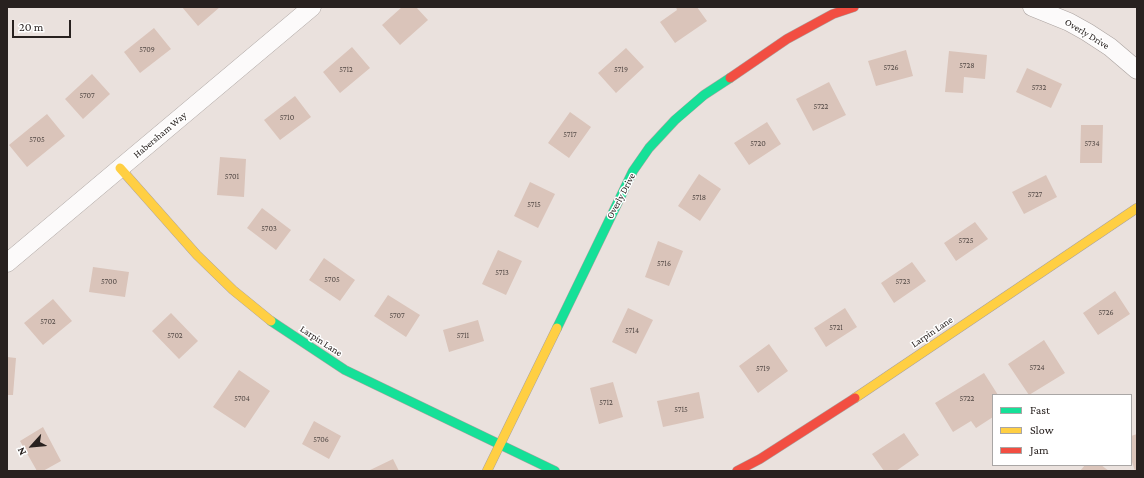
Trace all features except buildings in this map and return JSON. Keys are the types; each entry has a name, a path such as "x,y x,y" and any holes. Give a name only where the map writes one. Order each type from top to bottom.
{"street":[{"name":"Habersham Way","path":"7,263 312,7"},
{"name":"Overly Drive","path":"486,471 518,409 619,197 633,171 649,148 675,120 704,95 787,39 833,14 854,7"},
{"name":"Overly Drive","path":"1032,7 1069,22 1087,32 1110,47 1137,70"},
{"name":"Larpin Lane","path":"120,168 197,255 233,290 275,324 345,370 555,471"},
{"name":"Larpin Lane","path":"737,471 760,459 811,426 1137,208"}],"traffic: fast":[{"path":"557,328 633,171 649,148 675,120 704,95 730,78"},
{"path":"271,321 345,370 555,471"}],"traffic: slow":[{"path":"120,168 197,255 233,290 271,321"},
{"path":"855,398 1137,208"},
{"path":"487,471 557,328"}],"traffic: jam":[{"path":"730,78 787,39 833,14 854,7"},
{"path":"737,471 760,459 855,398"}]}
